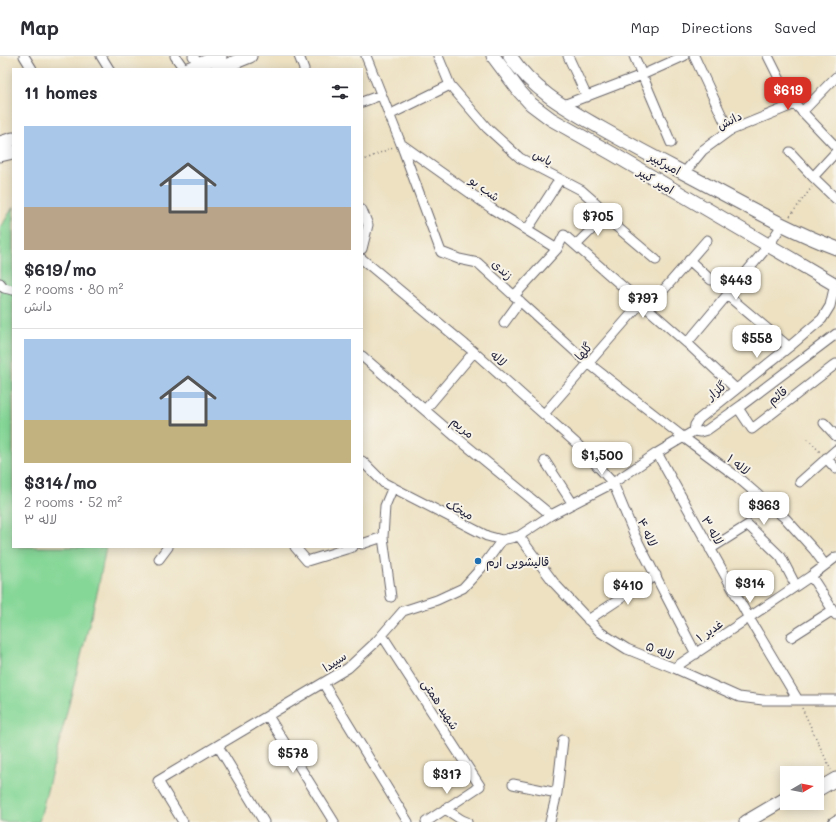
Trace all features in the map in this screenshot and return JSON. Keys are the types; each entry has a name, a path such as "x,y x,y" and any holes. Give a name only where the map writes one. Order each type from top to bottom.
{"street":[{"path":"24,56 31,68"},
{"path":"101,56 109,68"},
{"path":"175,56 183,68"},
{"path":"193,63 220,56"},
{"path":"220,68 250,56"},
{"path":"299,56 304,68"},
{"name":"زندی","path":"366,56 401,144 441,252 459,259 478,263 588,363 683,437"},
{"name":"یاس","path":"438,56 450,85 487,128 520,158 581,190 597,204 611,222 656,260"},
{"name":"امیر کبیر","path":"493,56 520,92 541,112 551,119 835,284"},
{"name":"امیرکبیر","path":"510,56 541,91 561,106 621,140 782,225 836,248"},
{"path":"568,56 587,97"},
{"path":"634,56 671,143"},
{"path":"561,106 642,75 684,56"},
{"path":"694,56 729,131"},
{"path":"768,56 782,84 795,104 836,147"},
{"path":"802,112 836,77"},
{"path":"389,115 450,85"},
{"path":"363,102 381,95"},
{"name":"دانش","path":"684,173 703,150 729,131 795,104"},
{"path":"0,143 12,139"},
{"name":"شب بو","path":"401,144 494,210 557,249"},
{"path":"0,156 12,152"},
{"path":"790,152 836,199"},
{"path":"815,179 836,152"},
{"path":"675,191 684,173"},
{"path":"527,230 560,179"},
{"path":"363,212 368,225 363,245"},
{"path":"576,245 606,215"},
{"path":"687,343 769,245 782,225"},
{"path":"504,323 517,298 557,249 564,235 687,343 736,389"},
{"name":"گلها","path":"544,414 588,363 707,240"},
{"path":"689,260 711,280"},
{"name":"لاله","path":"363,261 474,352 544,414 577,444 612,483"},
{"path":"0,283 4,288 12,290"},
{"name":"گلزار","path":"694,431 695,425 699,419 789,347 825,315 830,306 835,284"},
{"path":"727,295 789,347"},
{"name":"گلزار","path":"520,536 551,515 612,483 683,437 694,431 700,432 706,430 738,408 836,334"},
{"path":"425,410 474,352"},
{"name":"مریم","path":"363,357 551,515"},
{"name":"قائم","path":"738,408 752,428 836,364"},
{"path":"824,423 836,436"},
{"name":"لاله ۱","path":"683,437 736,476 786,519 814,550 825,565"},
{"path":"800,482 836,450"},
{"name":"لاله ۳","path":"657,453 749,618 798,700"},
{"path":"826,458 836,469"},
{"path":"545,461 573,504"},
{"name":"میخک","path":"363,462 384,483 487,536 502,540"},
{"name":"لاله ۴","path":"612,483 636,536 696,654"},
{"path":"391,597 383,537 385,506 393,487"},
{"path":"710,549 748,525 781,557 796,586"},
{"path":"502,540 520,536"},
{"name":"لاله ۵","path":"520,536 555,584 588,620 600,632 627,649 674,668 739,698 763,700 836,700"},
{"path":"363,544 383,537"},
{"name":"سپیدا","path":"183,822 158,781 348,668 376,642 403,611 437,600 463,588 483,566 502,540"},
{"path":"158,559 167,548"},
{"path":"296,548 308,561 350,548"},
{"name":"غدیر ۱","path":"674,668 811,576 836,557"},
{"path":"588,620 656,575"},
{"path":"791,637 834,613 811,576"},
{"name":"شهید همتی","path":"382,635 480,786 445,810"},
{"path":"323,683 408,822"},
{"path":"268,716 334,822"},
{"path":"550,822 557,793 563,740"},
{"path":"218,746 264,822"},
{"path":"824,777 835,773"},
{"path":"824,783 835,773"},
{"path":"513,784 557,793"},
{"path":"746,822 780,802"},
{"path":"426,822 445,810 467,822"},
{"path":"762,822 783,810"}],"path":[{"path":"363,161 401,144"},
{"path":"782,225 815,179"},
{"path":"808,438 826,458"},
{"path":"798,700 835,773"}],"green space":[{"path":"12,209 12,548 106,548 98,589 39,822 0,822 0,229"}],"place":[{"name":"قالیشویی ارم","path":"478,561"}]}
